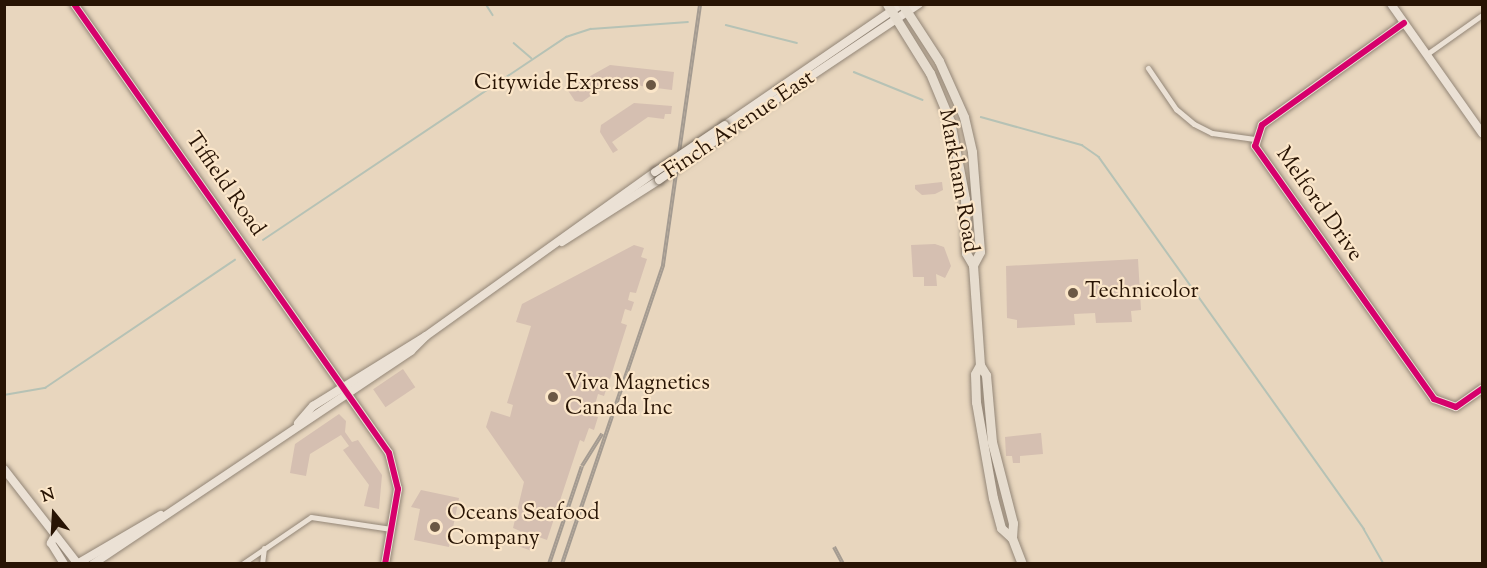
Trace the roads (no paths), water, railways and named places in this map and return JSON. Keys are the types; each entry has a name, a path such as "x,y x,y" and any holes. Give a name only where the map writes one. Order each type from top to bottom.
{"main road":[{"name":"Markham Road","path":"904,7 939,61 964,117 972,152 980,241 973,265 980,365 975,374 983,449 1001,528 1012,538 1022,564"},
{"name":"Markham Road","path":"892,12 930,73 951,121 965,199 966,253 973,265"}],"street":[{"name":"Tiffield Road","path":"74,4 346,390 393,462 398,489 385,564"},
{"name":"Finch Avenue East","path":"93,564 559,243 574,226 657,176 892,12 919,4"},
{"path":"1391,4 1482,133"},
{"path":"1427,54 1482,15"},
{"name":"Melford Drive","path":"1404,23 1262,125 1254,139 1259,153 1434,399 1456,407 1482,389"},
{"path":"1148,68 1176,109 1194,124 1207,132 1254,139"},
{"path":"4,469 54,537 78,563"},
{"name":"Finch Avenue East","path":"78,563 161,515"},
{"path":"242,564 311,517 391,529"},
{"path":"54,537 51,543 64,564"},
{"path":"262,564 264,548"}],"waterway":[{"path":"486,4 493,15"},
{"path":"263,240 566,37 591,29 688,22"},
{"path":"726,25 797,43"},
{"path":"514,43 531,58"},
{"path":"854,72 923,100"},
{"path":"981,117 1082,145 1099,157 1364,529 1384,564"},
{"path":"4,395 45,388 235,260"}],"railway":[{"path":"562,564 663,265 700,4"},
{"path":"549,564 582,466 602,434"},
{"path":"834,547 843,564"}],"place":[{"name":"Citywide Express","path":"651,85"},
{"name":"Technicolor","path":"1073,293"},
{"name":"Viva Magnetics Canada Inc","path":"553,397"},
{"name":"Oceans Seafood Company","path":"435,527"}]}
